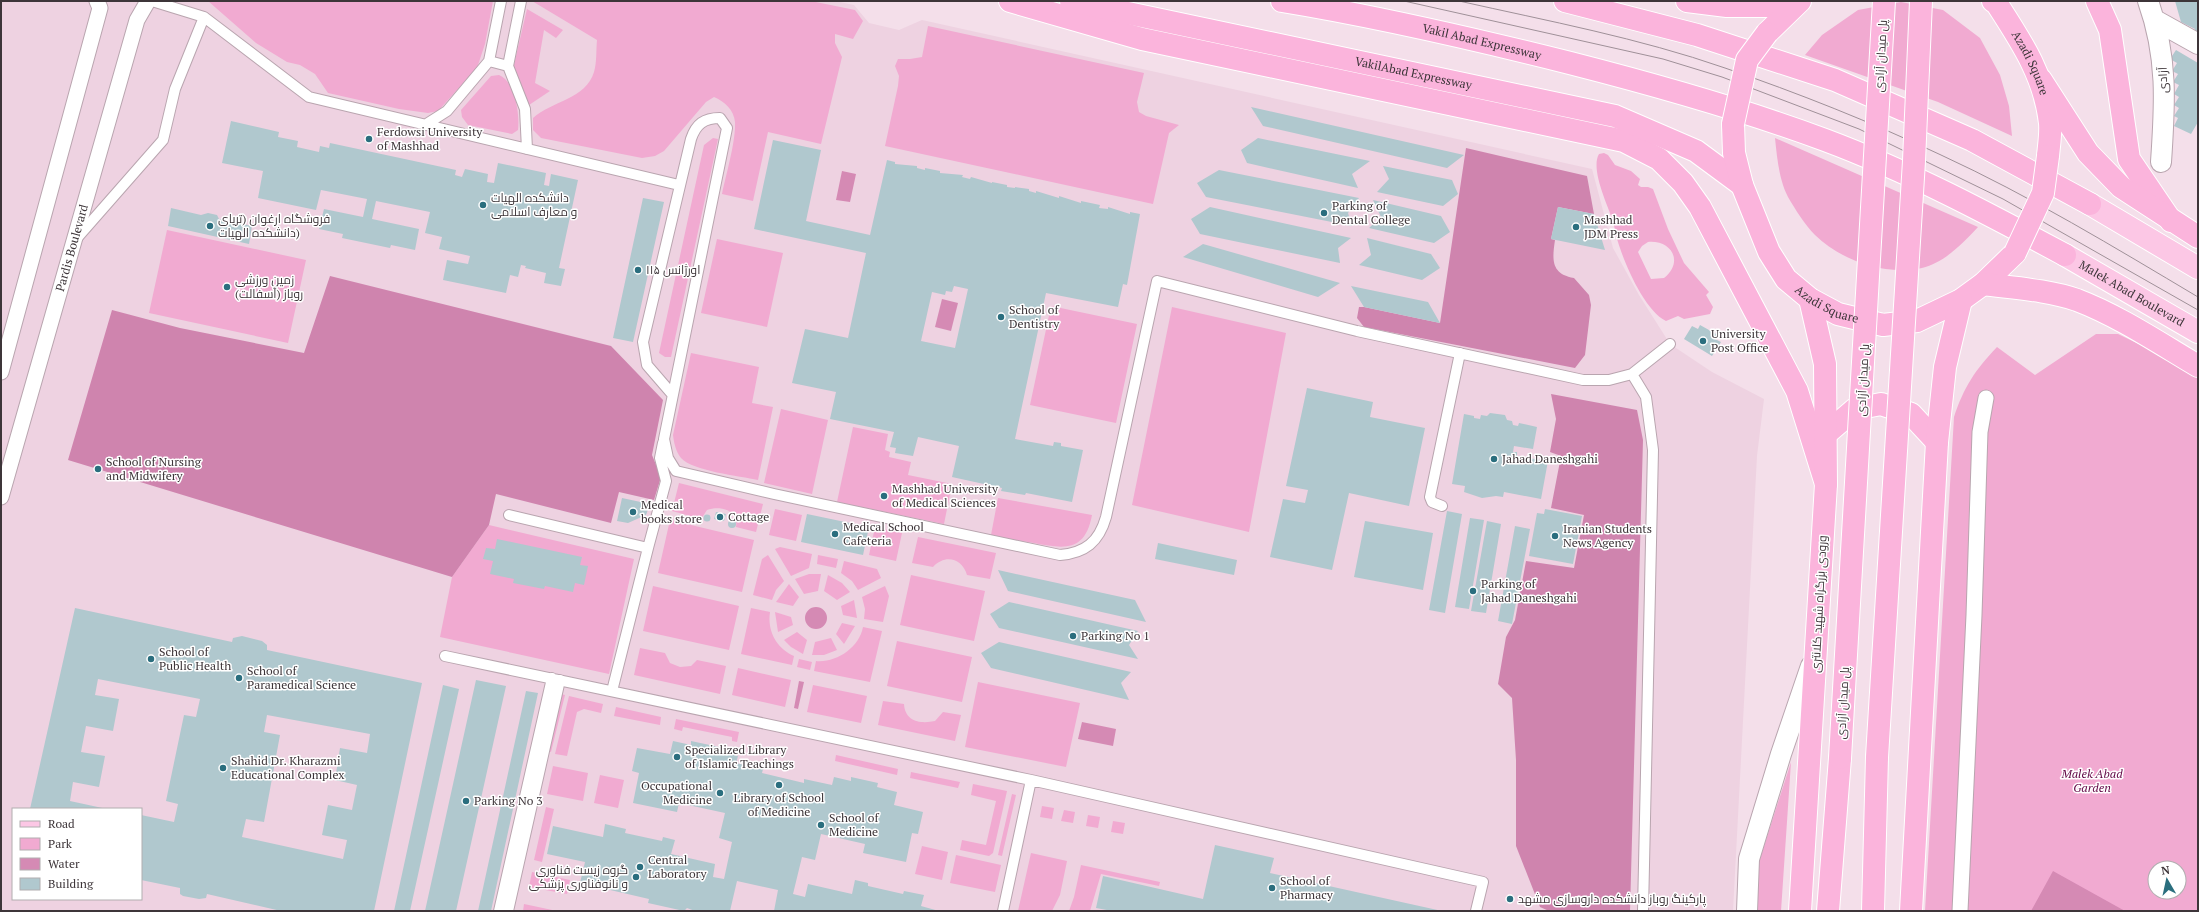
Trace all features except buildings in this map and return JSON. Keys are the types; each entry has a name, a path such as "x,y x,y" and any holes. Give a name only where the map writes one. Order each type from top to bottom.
{"highway":[{"path":"1010,1 1142,39 1624,141 1659,159 1683,183 1700,207 1797,391 1826,484"},
{"name":"VakilAbad Expressway","path":"1070,1 1615,116 1696,151 1742,185"},
{"name":"Vakil Abad Expressway","path":"1282,1 1370,16 1531,53 1680,91 1826,140 1962,200 2065,255"},
{"path":"1565,1 1697,35 1835,80 1972,140 2090,204"},
{"path":"1687,1 1727,6 1797,3"},
{"name":"پل میدان آزادی","path":"1828,911 1840,758 1884,1"},
{"path":"1873,911 1877,757 1914,161 1921,1"},
{"path":"2097,1 2110,30 2129,159 2171,221"},
{"name":"Azadi Square","path":"1797,3 1767,33 1747,60 1732,124 1734,153 1742,185 1769,252 1786,279 1810,299 1838,314 1883,325 1917,321 1961,300 1983,284 2015,253 2043,193 2048,156 2050,123 2041,80 2023,44 1995,2"},
{"path":"2041,80 2088,153 2121,187 2171,221 2198,237"},
{"path":"1983,284 2038,292 2076,300 2117,319 2198,366"},
{"name":"ورودی بزرگراه شهید کلانتری","path":"1800,911 1826,484 1825,364 1810,299"},
{"path":"1911,911 1937,442 1945,367 1961,300"},
{"path":"1826,434 1855,409 1882,404 1911,414 1937,442"}],"main road":[{"path":"2090,204 2198,268"},
{"name":"Malek Abad Boulevard","path":"2065,255 2198,332"}],"street":[{"path":"1,372 100,8 97,1"},
{"name":"Pardis Boulevard","path":"1,497 137,20 148,1"},
{"name":"آزادی","path":"2148,1 2155,20 2165,73 2161,162"},
{"path":"2155,20 2198,44"},
{"path":"1960,911 1974,616 1980,432 1986,398"},
{"path":"1747,911 1749,859 1781,754 1816,653"}],"lane":[{"path":"152,1 204,17 309,97 679,186"},
{"path":"425,124 447,111 489,61 501,1"},
{"path":"521,1 508,66 525,109 527,149"},
{"path":"72,244 163,140 175,89 204,17"},
{"path":"489,61 508,66"},
{"path":"666,481 660,458 672,394 726,139 727,128 720,118 709,118 701,122 694,130 679,186 643,342 647,365 672,394"},
{"path":"612,691 666,481 671,474 676,471 774,494 1060,555 1073,554 1085,549 1095,541 1102,530 1157,281 1358,331 1583,380 1608,380 1632,374 1670,344"},
{"path":"1442,506 1432,502 1430,497 1460,353"},
{"path":"1632,374 1646,397 1653,450 1643,911"},
{"path":"664,439 668,458 676,471"},
{"path":"509,515 648,548"},
{"path":"445,656 1031,780 1483,882 1476,911"},
{"path":"499,911 556,679"},
{"path":"508,911 556,679"},
{"path":"1004,911 1031,780"}],"shaded area":[{"name":"Mashhad University of Medical Sciences","path":"1,1 835,1 854,5 869,23 899,30 922,20 1592,169 1613,248 1639,295 1670,344 1712,372 1764,399 1757,456 1733,911 1,911"},
{"path":"1466,148 1587,176 1594,214 1558,207 1551,239 1555,240 1553,254 1557,269 1566,276 1574,278 1589,295 1591,305 1585,355 1575,368 1364,327 1357,318 1359,307 1364,307 1440,323"},
{"path":"330,276 611,346 663,400 652,455 661,477 654,500 619,492 611,523 496,494 489,525 452,577 68,460 112,310 180,328 304,353"},
{"path":"1551,394 1637,410 1643,440 1630,911 1549,911 1540,907 1516,846 1516,760 1512,698 1498,684 1506,637 1515,620 1526,561 1574,568 1584,515 1551,508 1561,456 1550,452 1556,419"}],"green space":[{"path":"208,1 493,1 485,44 477,68 438,111 428,113 399,109 328,93 315,74 300,65 287,62 256,43"},
{"path":"532,1 811,1 855,10 863,21 853,39 835,34 835,43 842,57 821,144 768,132 753,201 722,194 732,148 735,122 733,114 728,106 714,97 706,102 664,151 655,156 642,158 541,138 533,130 533,118 549,107 576,94 590,81 595,68 597,40"},
{"path":"1901,2 1943,10 1980,38 2000,75 2009,106 2012,136 1938,102 1805,55 1822,35 1858,10"},
{"path":"527,9 563,30 556,38 544,30 535,83 550,91 529,105 526,101 519,78 513,69"},
{"path":"928,26 1144,73 1137,102 1139,112 1146,116 1179,125 1169,133 1153,204 885,146 898,86 899,76 895,66 898,59 922,57"},
{"path":"499,75 504,78 513,91 517,107 518,130 512,134 468,125 462,117 461,110 491,76"},
{"path":"713,138 718,139 671,357 665,357 659,353 704,145"},
{"path":"1775,138 1978,227 1953,252 1938,262 1922,268 1893,270 1879,268 1851,259 1826,244 1815,235 1794,207 1782,183"},
{"path":"1604,153 1608,155 1615,165 1631,171 1640,179 1638,185 1641,187 1653,189 1668,229 1684,263 1709,292 1706,295 1713,307 1710,314 1684,319 1678,316 1666,321 1658,316 1643,298 1621,252 1613,221 1601,188 1597,169 1599,154","holes":["1648,242 1656,242 1669,248 1674,259 1670,272 1664,278 1651,279 1638,252 1642,246"]},
{"name":"زمین ورزشی روباز (آسفالت)","path":"167,230 306,260 288,343 149,313"},
{"path":"717,239 783,253 767,327 701,313"},
{"path":"1051,306 1137,324 1116,423 1030,405"},
{"path":"1172,307 1286,333 1249,532 1132,505"},
{"name":"Malek Abad Garden","path":"2096,334 2118,334 2151,350 2198,378 2198,911 1925,911 1954,417 1971,379 1982,363 1997,347 2035,375"},
{"path":"691,353 759,367 752,403 773,407 758,480 705,470 687,463 678,453 673,435"},
{"path":"781,409 828,420 812,494 764,483"},
{"path":"853,427 888,434 885,450 890,452 889,457 911,462 908,475 952,484 944,524 837,502"},
{"path":"679,483 763,504 756,532 736,527 735,516 728,510 717,508 707,510 701,519 672,511"},
{"path":"998,498 1092,515 1089,527 1084,536 1079,542 1072,545 1064,547 1017,540 991,535"},
{"path":"775,509 802,515 796,541 769,535"},
{"path":"670,520 754,540 742,592 658,573"},
{"path":"489,525 634,559 609,674 440,637 452,577"},
{"path":"875,527 902,533 896,561 869,555"},
{"path":"918,537 996,553 990,579 967,575 965,569 953,560 943,560 933,567 912,563"},
{"path":"780,547 812,554 809,568 791,576 775,549"},
{"path":"768,555 784,581 776,590 772,600 753,595 762,559"},
{"path":"818,555 838,559 836,568 817,564"},
{"path":"844,561 877,569 881,578 858,590 852,581 841,573"},
{"path":"809,574 821,574 818,591 804,594 795,579"},
{"path":"828,575 842,583 850,592 837,600 824,591"},
{"path":"911,575 985,591 974,641 900,625"},
{"path":"789,584 799,597 793,606 776,602"},
{"path":"653,586 739,606 729,650 643,631"},
{"path":"885,586 889,596 883,622 864,619 865,609 862,597"},
{"path":"854,600 857,618 843,615 841,606"},
{"path":"751,608 770,612 770,626 774,638 783,649 794,656 792,665 741,654"},
{"path":"775,612 791,617 793,625 778,632"},
{"path":"842,623 855,626 844,644 836,634"},
{"path":"863,627 882,631 870,682 814,671 816,661 824,661 839,657 852,648 861,635"},
{"path":"797,632 807,640 803,654 791,647 784,640"},
{"path":"831,638 837,650 824,655 812,655 815,642"},
{"path":"897,641 972,657 962,702 887,686"},
{"path":"640,648 665,653 670,663 680,667 691,666 697,660 726,666 720,694 634,675"},
{"path":"799,659 812,662 810,670 797,667"},
{"path":"738,668 791,680 785,707 732,695"},
{"path":"978,682 1080,703 1066,767 965,747"},
{"path":"813,685 867,696 861,723 807,712"},
{"path":"561,694 565,695 551,752 548,751"},
{"path":"569,696 603,704 601,713 584,709 577,712 567,756 555,754"},
{"path":"883,701 904,704 907,715 919,722 935,721 943,712 961,715 955,741 878,725"},
{"path":"616,707 661,717 660,725 614,716"},
{"path":"676,719 739,732 737,742 732,741 732,737 683,727 682,731 674,729"},
{"path":"836,755 898,769 897,775 835,761"},
{"path":"1791,762 1781,911 1756,911 1758,865"},
{"path":"553,766 588,773 583,801 547,794"},
{"path":"911,772 960,782 958,788 910,778"},
{"path":"600,775 624,780 618,808 594,803"},
{"path":"973,784 1007,791 993,853 989,856 960,850 962,840 986,845 996,801 971,795"},
{"path":"1012,794 1016,795 1002,856 998,855"},
{"path":"1042,806 1054,808 1052,819 1040,817"},
{"path":"546,807 554,809 542,862 534,860"},
{"path":"1064,810 1075,812 1073,823 1061,821"},
{"path":"1088,815 1100,817 1098,828 1086,826"},
{"path":"1113,821 1125,823 1123,834 1111,832"},
{"path":"922,846 948,852 942,880 915,874"},
{"path":"1031,853 1067,861 1060,895 1052,911 1018,911"},
{"path":"956,855 1001,865 995,892 950,883"},
{"path":"1081,865 1160,882 1159,886 1101,874 1090,911 1069,911 1074,897"},
{"path":"532,872 570,880 567,894 529,887"},
{"path":"524,904 557,911 523,911"}],"water":[{"path":"842,171 856,174 850,202 836,200"},
{"path":"942,299 958,303 951,331 935,327"},
{"path":"816,607 824,610 827,618 824,626 816,629 808,626 805,618 808,610"},
{"path":"799,681 804,682 798,709 794,708"},
{"path":"1082,722 1116,729 1113,746 1078,739"},
{"path":"2053,871 2125,911 2031,911"}],"tram line":[{"path":"1404,1 1663,59 1722,77 1859,129 2003,199 2198,310"},
{"path":"1459,1 1627,39 1693,57 1834,108 1915,143 2007,187 2135,259 2198,297"}],"place":[{"name":"Ferdowsi University of Mashhad","path":"369,139"},
{"name":"دانشکده الهیات و معارف اسلامی","path":"483,205"},
{"name":"Parking of Dental College","path":"1324,213"},
{"name":"فروشگاه ارغوان (تریای دانشکده الهیات)","path":"210,226"},
{"name":"Mashhad JDM Press","path":"1576,227"},
{"name":"اورژانس ۱۱۵","path":"638,270"},
{"name":"زمین ورزشی روباز (آسفالت)","path":"227,287"},
{"name":"School of Dentistry","path":"1001,317"},
{"name":"University Post Office","path":"1703,341"},
{"name":"Jahad Daneshgahi","path":"1494,459"},
{"name":"School of Nursing and Midwifery","path":"98,469"},
{"name":"Mashhad University of Medical Sciences","path":"884,496"},
{"name":"Medical books store","path":"633,512"},
{"name":"Cottage","path":"720,517"},
{"name":"Medical School Cafeteria","path":"835,534"},
{"name":"Iranian Students News Agency","path":"1555,536"},
{"name":"Parking of Jahad Daneshgahi","path":"1473,591"},
{"name":"Parking No 1","path":"1073,636"},
{"name":"School of Public Health","path":"151,659"},
{"name":"School of Paramedical Science","path":"239,678"},
{"name":"Specialized Library of Islamic Teachings","path":"677,757"},
{"name":"Shahid Dr. Kharazmi Educational Complex","path":"223,768"},
{"name":"Library of School of Medicine","path":"779,785"},
{"name":"Occupational Medicine","path":"720,793"},
{"name":"Parking No 3","path":"466,801"},
{"name":"School of Medicine","path":"821,825"},
{"name":"Central Laboratory","path":"640,867"},
{"name":"گروه زیست فناوری و نانوفناوری پزشکی","path":"636,877"},
{"name":"School of Pharmacy","path":"1272,888"},
{"name":"پارکینگ روباز دانشکده داروسازی مشهد","path":"1510,899"}]}
